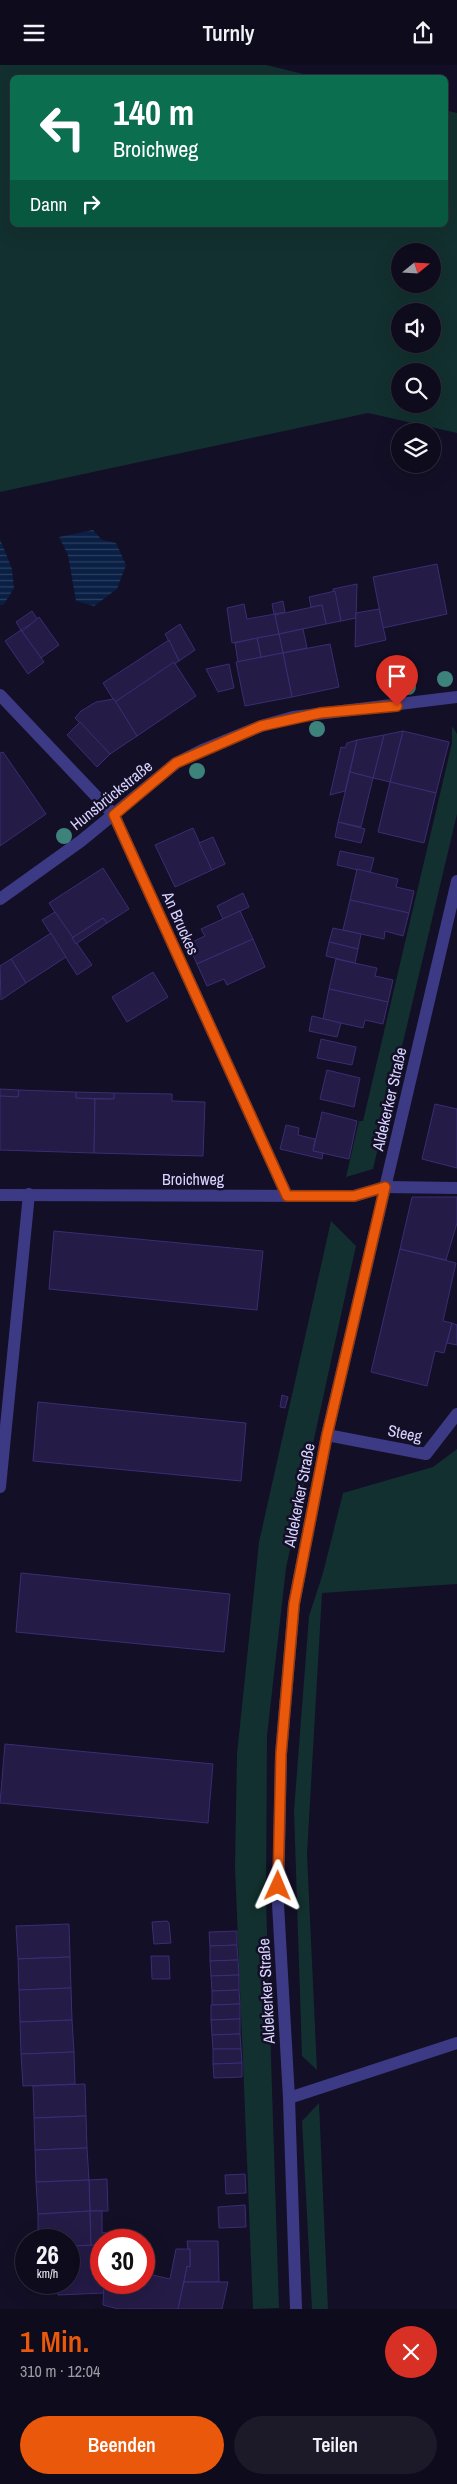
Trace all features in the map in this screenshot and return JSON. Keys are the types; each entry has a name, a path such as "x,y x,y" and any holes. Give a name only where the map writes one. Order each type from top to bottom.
{"street":[{"name":"An Bruckes","path":"0,695 114,815 287,1196"},
{"name":"Hunsbrückstraße","path":"0,899 114,815 176,763 261,726 320,713 397,706 457,697"},
{"name":"Aldekerker Straße","path":"296,2309 289,2098 278,1904 281,1754 294,1604 327,1435 457,881"},
{"name":"Broichweg","path":"0,1195 354,1196 385,1187 457,1188"},
{"path":"0,1487 29,1195"},
{"name":"Steeg","path":"327,1435 426,1454 457,1414"},
{"path":"289,2098 457,2043"}],"green space":[{"path":"0,65 266,65 308,75 10,75 10,227 448,227 448,111 457,113 457,433 441,429 441,423 412,423 368,413 0,492"},
{"path":"452,726 457,734 457,814 373,1169 346,1177 359,1121 363,1121 452,743"},
{"path":"331,1221 356,1246 286,1568 267,1736 266,1901 279,2308 253,2309 235,1866 237,1754 259,1542"},
{"path":"457,1449 457,1584 322,1593 307,1854 317,2070 302,2056 294,1811 309,1616 323,1573 343,1493 433,1467"},
{"path":"319,2103 328,2309 312,2309 302,2121"}],"water":[{"path":"93,530 102,540 116,543 126,565 117,589 94,606 76,601 68,555 59,537"},
{"path":"0,539 12,569 14,588 4,604 0,605"}],"building":[{"path":"437,564 447,614 383,628 373,577"},
{"path":"357,584 356,618 341,621 333,589"},
{"path":"335,591 341,621 326,624 322,605 311,607 309,597"},
{"path":"283,601 285,612 274,614 272,604"},
{"path":"244,604 247,619 275,614 279,634 232,643 227,608"},
{"path":"322,605 326,624 279,634 275,615"},
{"path":"379,609 386,640 355,647 356,613"},
{"path":"32,611 38,620 21,630 16,622"},
{"path":"39,617 59,645 41,658 21,630 23,631"},
{"path":"180,624 195,650 179,661 165,634"},
{"path":"303,629 307,648 283,653 279,634"},
{"path":"21,630 44,662 28,674 5,641"},
{"path":"279,634 283,653 261,657 257,638"},
{"path":"257,638 261,657 238,662 235,643"},
{"path":"169,640 179,661 115,702 103,683"},
{"path":"330,644 339,687 292,697 283,653"},
{"path":"283,653 292,697 245,706 236,662"},
{"path":"174,662 196,696 137,736 115,702"},
{"path":"229,664 234,688 218,692 206,669"},
{"path":"114,699 137,736 110,754 75,718 81,711 96,702"},
{"path":"80,722 110,754 97,767 67,735"},
{"path":"403,731 449,742 436,793 390,782"},
{"path":"403,731 390,782 373,778 384,735"},
{"path":"384,735 373,778 350,772 357,740"},
{"path":"357,740 345,791 330,795 341,747 345,748 347,743"},
{"path":"3,752 46,814 0,846 0,753"},
{"path":"350,772 373,778 361,827 338,822"},
{"path":"390,782 436,793 424,843 378,832"},
{"path":"338,822 365,829 361,843 335,837"},
{"path":"193,828 212,870 175,887 155,845"},
{"path":"213,837 225,864 212,870 199,843"},
{"path":"340,851 374,858 370,873 337,865"},
{"path":"103,868 129,909 107,923 103,918 72,938 49,903"},
{"path":"357,869 398,879 396,887 414,891 409,913 350,900"},
{"path":"243,893 249,907 223,919 217,906"},
{"path":"350,900 409,913 403,936 385,931 384,939 343,930"},
{"path":"240,911 253,939 197,964 188,944 205,936 201,929"},
{"path":"55,912 92,965 77,975 42,920"},
{"path":"103,918 107,923 76,944 72,938"},
{"path":"333,928 361,934 358,949 329,942"},
{"path":"51,933 66,957 26,983 11,959"},
{"path":"253,939 265,967 227,985 224,979 207,986 197,964"},
{"path":"329,942 358,949 355,963 326,956"},
{"path":"11,959 26,983 1,1000 0,966"},
{"path":"336,959 377,968 375,976 393,980 388,1002 329,989"},
{"path":"153,972 168,997 127,1022 112,997"},
{"path":"329,989 388,1002 383,1024 365,1020 363,1028 323,1019"},
{"path":"312,1016 341,1023 337,1037 309,1031"},
{"path":"321,1039 356,1047 352,1065 317,1058"},
{"path":"327,1070 360,1078 354,1107 320,1099"},
{"path":"0,1089 19,1090 18,1097 0,1096"},
{"path":"19,1090 76,1092 76,1098 95,1099 94,1153 0,1150 0,1096 18,1097"},
{"path":"76,1092 114,1093 114,1099 76,1098"},
{"path":"114,1093 172,1094 172,1101 205,1102 203,1156 94,1153 95,1099 114,1099"},
{"path":"435,1104 457,1109 457,1168 422,1159"},
{"path":"322,1112 357,1121 349,1159 313,1151"},
{"path":"286,1125 299,1128 298,1135 315,1139 313,1151 323,1153 322,1159 280,1149"},
{"path":"412,1197 457,1197 457,1223 446,1260 400,1249"},
{"path":"54,1231 263,1251 257,1310 49,1289"},
{"path":"400,1249 456,1263 443,1321 452,1323 444,1353 435,1351 427,1386 371,1372"},
{"path":"452,1323 457,1325 457,1345 447,1343"},
{"path":"282,1395 288,1397 285,1408 280,1407"},
{"path":"38,1402 246,1423 241,1481 33,1461"},
{"path":"21,1573 230,1594 224,1652 16,1632"},
{"path":"5,1744 213,1764 208,1823 0,1803"},
{"path":"167,1921 169,1923 171,1943 154,1944 152,1922"},
{"path":"69,1924 70,1957 18,1959 16,1926"},
{"path":"237,1931 237,1945 210,1946 209,1932"},
{"path":"237,1945 238,1960 210,1961 210,1946"},
{"path":"151,1956 169,1956 170,1979 152,1979"},
{"path":"70,1957 71,1988 19,1990 18,1959"},
{"path":"238,1960 239,1975 211,1976 210,1961"},
{"path":"239,1975 239,1990 212,1991 211,1976"},
{"path":"71,1988 72,2020 20,2022 19,1990"},
{"path":"239,1990 240,2004 212,2005 212,1991"},
{"path":"240,2004 240,2019 211,2020 211,2005"},
{"path":"240,2019 240,2034 212,2035 211,2020"},
{"path":"72,2020 74,2052 21,2054 20,2022"},
{"path":"240,2034 241,2049 213,2049 212,2035"},
{"path":"213,2049 241,2049 242,2063 213,2064"},
{"path":"74,2052 75,2084 23,2086 21,2054"},
{"path":"242,2063 242,2077 214,2078 213,2064"},
{"path":"85,2084 86,2116 34,2118 33,2086"},
{"path":"86,2116 87,2148 35,2150 34,2118"},
{"path":"87,2148 89,2180 36,2182 35,2150"},
{"path":"245,2174 246,2193 226,2194 225,2175"},
{"path":"107,2179 108,2211 90,2211 89,2180"},
{"path":"89,2180 90,2211 38,2214 36,2182"},
{"path":"245,2205 246,2227 219,2228 218,2207"},
{"path":"90,2211 90,2245 80,2246 80,2229 38,2229 38,2214"},
{"path":"90,2211 102,2211 102,2229 91,2229"},
{"path":"187,2241 218,2241 219,2282 184,2282 187,2266 190,2267 190,2249 188,2249"},
{"path":"90,2245 90,2294 58,2295 80,2294 80,2246"},
{"path":"176,2249 190,2249 190,2267 187,2266 178,2309 119,2309 103,2305 104,2294 155,2294 155,2276 170,2279"},
{"path":"184,2282 228,2282 222,2309 178,2309"}],"route":[{"path":"278,1886 281,1754 294,1604 327,1435 385,1187 354,1196 287,1196 114,815 176,763 202,750 261,726 294,717 320,713 397,706"}]}
